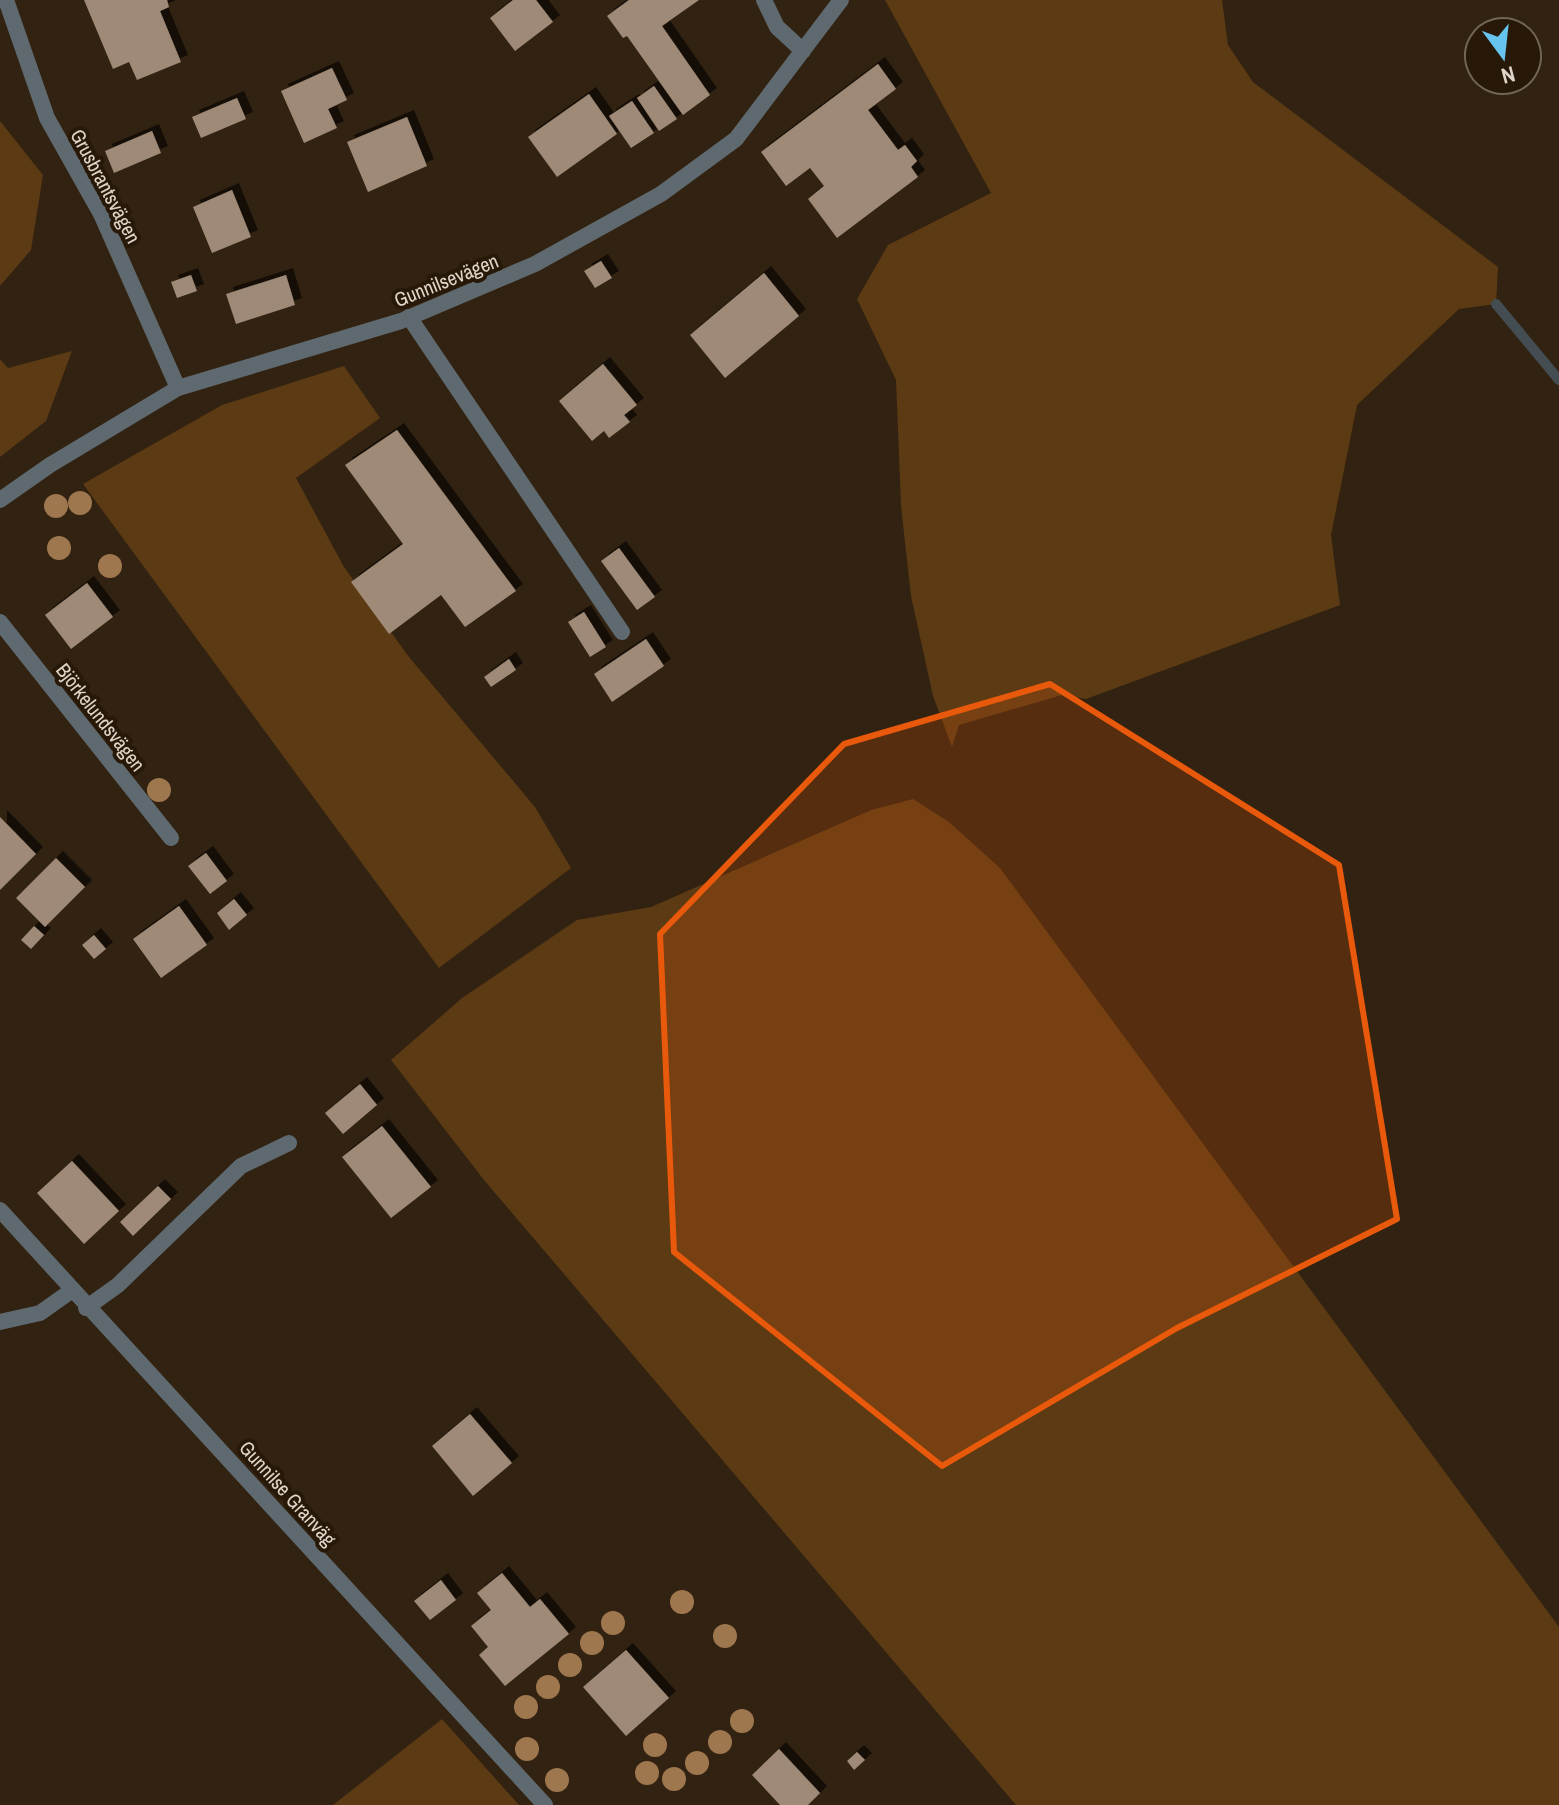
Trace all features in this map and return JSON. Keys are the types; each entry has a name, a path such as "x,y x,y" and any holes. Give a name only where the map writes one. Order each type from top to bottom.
{"street":[{"name":"Grusbrantsvägen","path":"6,0 47,118 101,214 178,388"},
{"path":"764,0 777,27 803,51"},
{"name":"Gunnilsevägen","path":"0,500 50,465 178,388 409,317 535,264 661,194 736,139 841,0"},
{"path":"409,317 622,632"},
{"name":"Björkelundsvägen","path":"0,622 171,838"},
{"path":"86,1308 118,1285 241,1166 289,1143"},
{"name":"Gunnilse Granväg","path":"0,1210 86,1308 124,1343 545,1805"},
{"path":"0,1322 40,1313 71,1291"}],"highlighted area":[{"path":"1050,684 1339,865 1397,1219 1177,1328 942,1466 674,1252 660,934 844,744"}],"shaded area":[{"path":"885,0 1222,0 1228,45 1253,82 1498,267 1496,304 1459,309 1357,405 1331,535 1340,605 1086,699 1062,695 959,725 952,747 933,696 911,596 901,506 896,380 857,299 888,245 991,193"},
{"path":"0,121 43,175 31,250 0,286"},
{"path":"72,351 46,421 0,457 0,359 8,368"},
{"path":"344,366 380,418 296,478 344,567 409,657 535,807 571,868 439,968 83,484 222,405"},
{"path":"913,799 949,822 1000,868 1559,1627 1559,1805 1016,1805 484,1180 391,1060 462,998 577,920 651,907 871,810"},
{"path":"442,1719 519,1805 333,1805"}],"building":[{"path":"84,0 167,0 169,7 160,11 181,62 137,80 129,62 113,69"},
{"path":"513,0 536,0 553,22 515,51 490,18"},
{"path":"629,0 699,0 662,26 710,95 683,115 627,36 623,38 607,16"},
{"path":"878,64 896,89 868,110 898,150 905,145 917,161 911,167 918,177 837,238 808,199 824,186 810,168 786,186 761,152"},
{"path":"332,68 347,100 328,109 337,128 304,143 281,91"},
{"path":"654,86 677,119 659,131 637,98"},
{"path":"589,94 617,134 557,177 528,137"},
{"path":"237,98 246,119 201,138 192,117"},
{"path":"632,101 654,133 631,148 609,116"},
{"path":"407,117 427,166 368,192 347,142"},
{"path":"152,131 161,153 114,173 105,151"},
{"path":"232,190 251,237 212,253 193,207"},
{"path":"601,261 612,278 595,288 584,271"},
{"path":"764,273 799,316 725,378 690,335"},
{"path":"191,275 197,291 177,298 171,282"},
{"path":"286,275 295,305 236,324 226,294"},
{"path":"603,364 637,405 624,415 630,422 609,438 604,431 592,441 559,401"},
{"path":"397,430 516,591 465,627 441,595 389,634 351,582 403,544 345,465"},
{"path":"619,548 655,597 637,610 601,561"},
{"path":"87,583 113,617 71,649 45,615"},
{"path":"584,612 606,647 590,657 568,622"},
{"path":"646,639 664,666 612,702 594,674"},
{"path":"509,659 516,670 491,687 484,677"},
{"path":"0,817 36,854 0,890"},
{"path":"206,853 227,881 210,894 188,866"},
{"path":"56,858 85,887 45,927 16,898"},
{"path":"234,899 247,915 229,930 217,913"},
{"path":"179,906 207,945 161,978 133,939"},
{"path":"34,926 44,935 31,949 21,940"},
{"path":"94,935 106,949 94,959 82,945"},
{"path":"360,1084 377,1105 343,1134 325,1113"},
{"path":"382,1126 431,1187 391,1218 342,1157"},
{"path":"72,1161 119,1211 84,1244 37,1193"},
{"path":"158,1186 171,1199 133,1236 120,1222"},
{"path":"470,1414 512,1463 473,1496 432,1446"},
{"path":"502,1573 530,1607 540,1599 569,1634 505,1686 479,1655 488,1647 471,1626 491,1610 477,1593"},
{"path":"441,1580 456,1600 430,1620 414,1601"},
{"path":"626,1650 669,1698 626,1736 583,1687"},
{"path":"779,1749 820,1793 808,1805 780,1805 752,1775"},
{"path":"857,1752 865,1760 854,1770 847,1761"}],"waterway":[{"path":"1496,304 1559,380"}]}
